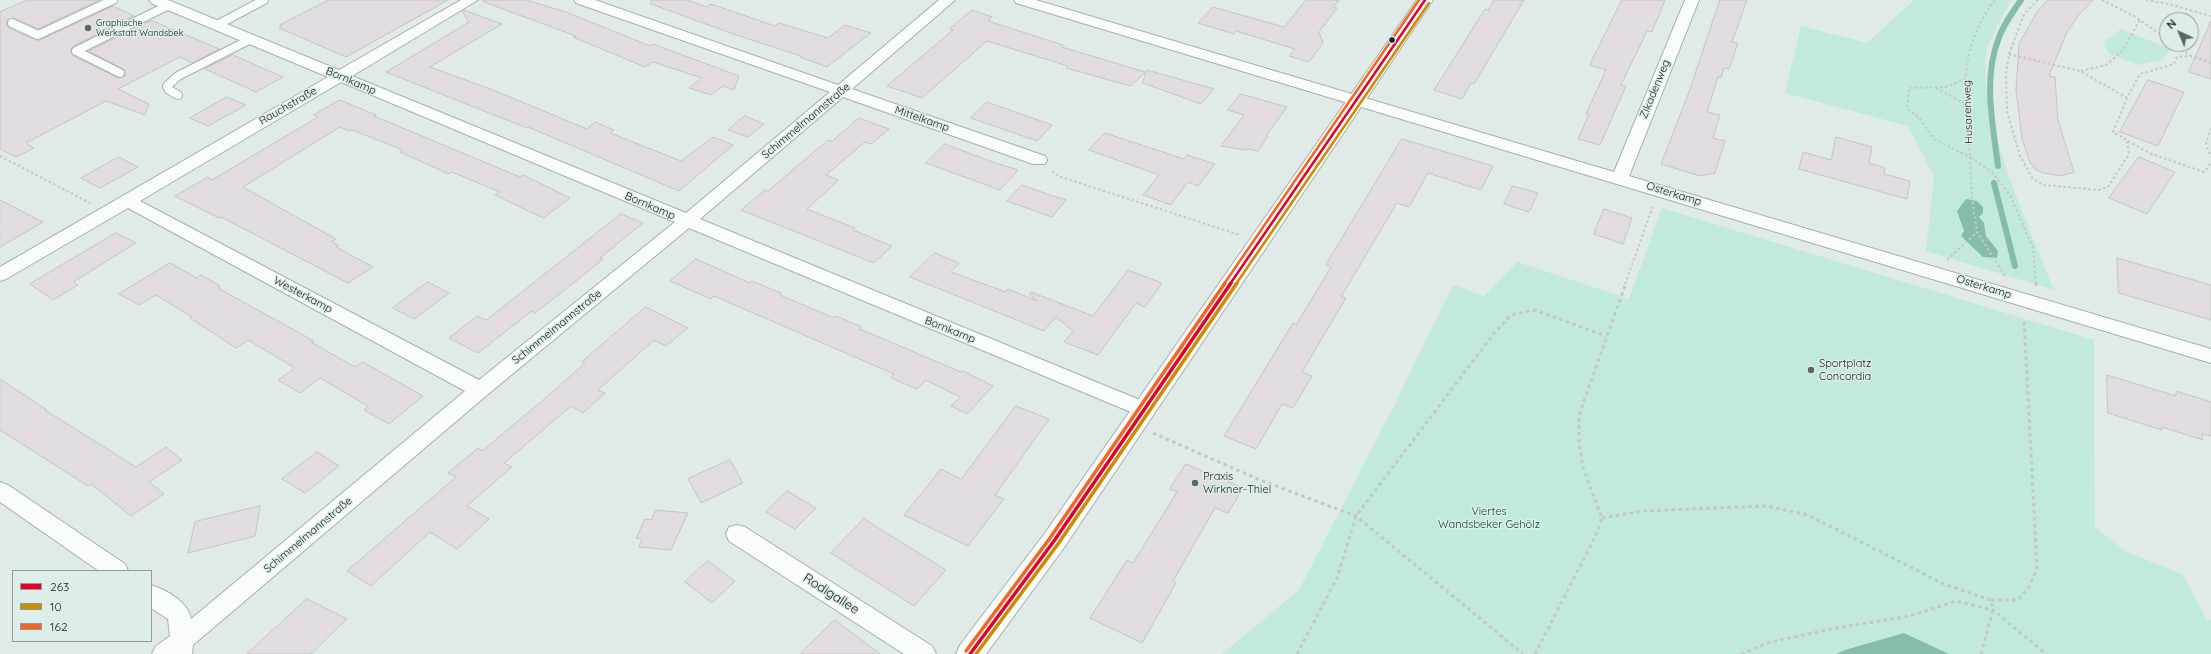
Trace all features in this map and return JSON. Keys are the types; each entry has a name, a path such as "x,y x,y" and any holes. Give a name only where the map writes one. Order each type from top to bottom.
{"main road":[{"path":"970,654 1054,541 1425,0"}],"street":[{"name":"Rauchstraße","path":"0,275 126,200 471,0"},
{"name":"Mittelkamp","path":"581,0 1039,160"},
{"name":"Schimmelmannstraße","path":"176,650 480,390 843,91 948,0"},
{"name":"Osterkamp","path":"1021,0 2211,356"},
{"name":"Zikadenweg","path":"1620,178 1692,0"},
{"name":"Bornkamp","path":"162,2 687,221 1139,418"},
{"name":"Westerkamp","path":"126,200 480,390"},
{"path":"0,491 116,570"},
{"name":"Rodigallee","path":"737,534 924,654"},
{"path":"152,595 179,614 176,650"}],"lane":[{"path":"12,23 38,35 113,0"},
{"path":"217,25 264,0"},
{"path":"120,73 76,51 162,2"},
{"path":"178,96 169,90 167,86 178,76 251,39"}],"path":[{"name":"Husarenweg","path":"1991,600 2018,600 2029,586 2037,569 2030,301 2033,248 2010,195 1993,173 1970,156 1966,79 1970,45 1984,15 1995,0"},
{"path":"2038,0 2024,14 2009,54 2006,74 2007,111 2020,156 2033,179 2044,185 2079,189 2099,190 2108,187 2129,154 2127,141"},
{"path":"2102,0 2140,20 2159,33"},
{"path":"2146,0 2169,4 2211,16"},
{"path":"2080,71 2106,65 2122,51 2140,20"},
{"path":"2185,52 2191,56 2211,63"},
{"path":"2009,54 2080,71 2127,98"},
{"path":"2191,56 2177,57 2174,64 2140,74 2127,98 2113,132 2149,153 2204,172 2211,163"},
{"path":"1966,79 1945,87 1909,88 1907,108 1920,119 1934,139 1955,151 1970,156 1972,200 1977,232 2005,275 2004,294"},
{"path":"1935,87 1967,105"},
{"path":"2211,128 2206,144 2211,157"},
{"path":"0,156 106,212"},
{"path":"1039,160 1058,176 1259,241"},
{"path":"1535,654 1596,537 1602,518 1585,482 1576,438 1579,414 1603,350 1606,336 1658,190"},
{"path":"1940,274 1948,258 1977,232"},
{"path":"1297,654 1337,578 1356,516 1492,336 1511,315 1536,310 1606,336"},
{"path":"1139,418 1260,480 1356,516 1523,654"},
{"path":"1602,518 1642,511 1767,506 1808,515 1944,584 1991,600 1993,610 1981,654"},
{"path":"1741,654 1770,642 1836,628 1910,616 1956,601 1993,610 2046,654"}],"green space":[{"path":"1914,0 2011,0 1987,49 1985,75 1989,104 1996,137 2007,170 2019,204 2054,290 1926,251 1934,176 1908,126 1785,93 1801,26 1867,43"},
{"path":"2121,29 2159,45 2159,52 2168,52 2162,60 2139,65 2109,54 2104,42"},
{"name":"Viertes Wandsbeker Gehölz","path":"1662,208 2094,340 2095,527 2125,551 2182,574 2207,620 2211,620 2211,654 1949,654 1904,633 1836,654 1222,654 1299,590 1393,408 1453,285 1484,296 1517,262 1629,299"}],"shaded area":[{"path":"1966,199 1977,201 1983,207 1983,213 1979,217 1984,223 1986,236 1998,251 1997,258 1983,257 1961,236 1964,231 1957,211"},
{"path":"1904,633 1949,654 1836,654 1845,650"}],"building":[{"path":"28,0 99,0 38,29 14,18 7,20 6,24 9,28 38,41 113,6 134,16 73,46 70,51 73,56 118,78 125,76 125,70 89,51 148,22 153,21 219,49 192,63 180,57 118,89 149,104 145,115 106,101 26,143 34,148 16,157 0,149 0,12"},
{"path":"329,0 448,0 346,57 279,28 282,26 280,25"},
{"path":"484,0 526,0 566,12 650,46 653,44 739,76 734,90 723,86 711,95 689,88 702,78 653,62 645,67 573,37 576,36 484,2"},
{"path":"652,0 687,0 707,7 711,4 775,26 779,23 828,38 845,25 871,33 827,67 800,57 801,56 736,35 651,4"},
{"path":"1306,0 1339,0 1333,7 1337,8 1319,32 1323,43 1309,62 1289,56 1295,49 1236,31 1234,34 1198,23 1213,7 1284,27"},
{"path":"1494,0 1524,0 1474,84 1471,83 1462,99 1434,90 1485,9 1488,10"},
{"path":"1622,0 1665,0 1652,32 1647,31 1621,85 1626,86 1600,145 1578,139 1589,114 1586,114 1606,70 1590,65"},
{"path":"1720,0 1747,0 1732,42 1738,43 1729,69 1724,68 1721,78 1718,77 1707,112 1720,115 1713,138 1725,141 1715,173 1700,176 1661,164 1689,92"},
{"path":"2048,0 2093,0 2078,16 2066,34 2049,76 2055,77 2058,120 2074,172 2061,176 2043,173 2035,169 2030,162 2022,139 2016,90 2019,44 2037,12"},
{"path":"464,10 502,24 430,67 493,90 587,129 595,122 614,130 610,133 681,161 713,137 733,145 679,191 528,127 527,128 386,72 469,22 462,11"},
{"path":"972,10 992,17 988,21 1063,45 1062,47 1145,72 1131,86 1066,68 1068,66 987,41 922,98 887,86 953,30 950,29"},
{"path":"2211,21 2211,79 2189,72 2198,52 2199,52"},
{"path":"233,55 283,77 256,92 205,69"},
{"path":"1147,70 1214,89 1201,104 1143,83"},
{"path":"2148,80 2184,92 2158,146 2120,132"},
{"path":"1241,94 1287,107 1266,136 1268,136 1258,151 1221,146 1244,115 1228,110"},
{"path":"227,97 246,105 208,126 190,118"},
{"path":"340,100 376,115 374,116 520,177 523,175 570,198 543,218 495,195 500,192 452,172 449,174 400,152 403,150 352,130 349,131 340,127 243,187 336,239 331,242 339,245 336,247 373,267 348,283 221,217 219,218 175,196 208,177 212,180 318,117 314,115"},
{"path":"987,102 1052,125 1037,141 971,118"},
{"path":"745,116 764,124 748,137 728,130"},
{"path":"859,118 889,129 871,144 865,142 826,175 839,180 807,209 855,228 853,230 892,246 874,263 741,210 765,190 768,191 828,140 832,141"},
{"path":"1105,133 1184,159 1187,155 1215,164 1198,186 1188,182 1171,205 1143,195 1159,175 1089,150"},
{"path":"1836,137 1872,147 1869,163 1885,168 1884,174 1910,181 1907,199 1799,169 1803,152 1831,160"},
{"path":"1402,139 1493,166 1481,190 1428,173 1409,207 1397,203 1341,297 1346,298 1302,372 1312,376 1293,408 1282,404 1256,449 1224,436 1293,323 1296,325 1331,267 1326,265"},
{"path":"945,144 1018,170 1000,190 926,163"},
{"path":"119,157 138,167 100,188 81,178"},
{"path":"2139,157 2175,172 2147,214 2109,198"},
{"path":"1022,185 1066,200 1052,217 1007,201"},
{"path":"1513,186 1538,193 1529,212 1504,204"},
{"path":"0,200 43,222 0,247"},
{"path":"1604,209 1632,218 1623,244 1594,234"},
{"path":"621,214 643,223 600,258 603,259 535,313 532,311 478,353 449,338 477,316 486,320"},
{"path":"116,233 136,243 73,282 78,285 53,300 30,284"},
{"path":"935,253 959,263 951,272 1006,292 1008,289 1037,301 1029,294 1031,292 1093,316 1128,270 1162,283 1145,307 1136,303 1098,355 1064,342 1073,331 1056,317 1044,331 910,277"},
{"path":"2117,258 2211,285 2211,320 2119,293"},
{"path":"696,259 750,283 752,281 781,293 780,295 834,318 836,316 862,327 860,329 961,372 963,371 993,386 967,414 951,406 960,397 926,380 917,389 891,378 894,374 714,296 711,299 670,281"},
{"path":"170,263 197,278 201,275 220,286 218,288 314,341 311,342 355,367 363,362 423,396 389,424 364,410 368,406 320,378 300,393 278,380 295,368 248,340 236,348 190,318 192,317 156,295 139,305 119,294"},
{"path":"428,282 449,293 414,319 393,308"},
{"path":"646,307 688,328 666,346 654,340 598,390 605,393 583,413 571,406 504,463 512,467 467,506 489,519 457,549 430,532 371,586 347,571 456,477 448,473 478,448 482,451 549,395 585,363 582,362"},
{"path":"2107,375 2176,396 2176,391 2211,402 2211,436 2202,434 2203,440 2162,427 2162,430 2108,413"},
{"path":"0,379 47,410 45,410 136,467 166,447 182,460 149,482 164,494 131,516 91,484 88,486 0,430"},
{"path":"1016,406 1049,419 995,495 1004,499 968,546 904,515 941,469 961,479"},
{"path":"317,452 339,466 305,493 282,479"},
{"path":"730,460 743,483 701,503 688,479"},
{"path":"1186,464 1243,488 1228,513 1215,508 1173,581 1176,583 1142,643 1090,618 1127,560 1133,563 1177,492 1170,489"},
{"path":"787,491 816,508 795,529 766,512"},
{"path":"260,506 255,536 188,553 195,522"},
{"path":"656,510 688,513 671,550 639,547 642,539 636,538 645,519 651,520"},
{"path":"864,519 946,570 914,606 831,553"},
{"path":"708,561 735,581 712,603 685,582"},
{"path":"307,599 347,619 311,654 247,654"},
{"path":"835,620 880,654 800,654"}],"waterway":[{"path":"1998,166 1990,103 1993,55 2002,29 2021,0"},
{"path":"1994,183 2015,266"}],"transit line":[{"name":"162","path":"966,651 1050,538 1419,0"},
{"name":"263","path":"970,654 1054,541 1425,0"},
{"name":"10","path":"976,654 1058,544 1429,3"}],"place":[{"name":"Graphische Werkstatt Wandsbek","path":"88,28"},
{"name":"Sportplatz Concordia","path":"1811,370"},
{"name":"Praxis Wirkner-Thiel","path":"1195,483"}]}
